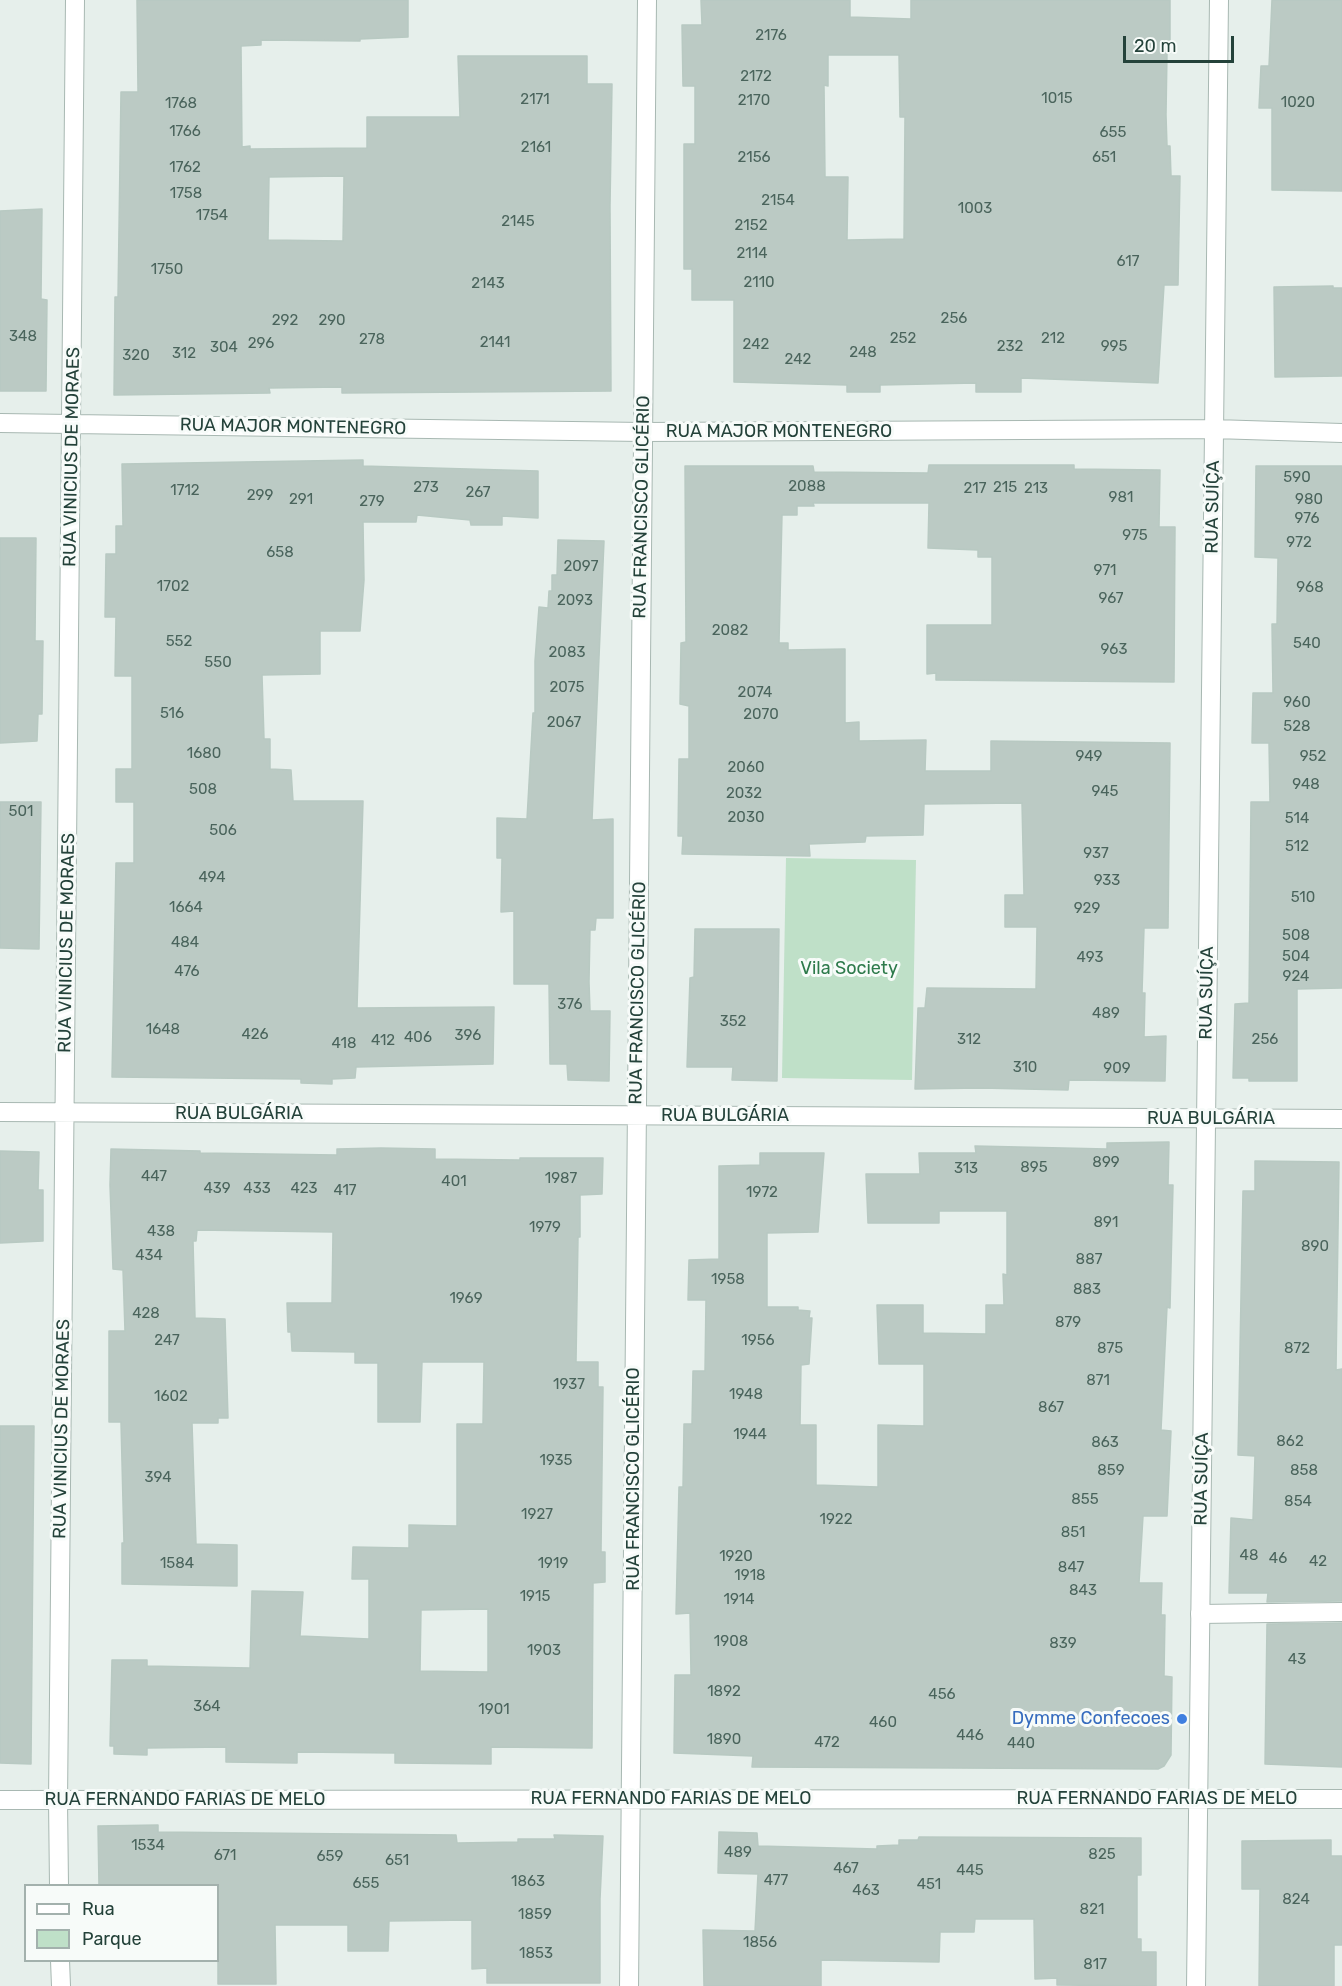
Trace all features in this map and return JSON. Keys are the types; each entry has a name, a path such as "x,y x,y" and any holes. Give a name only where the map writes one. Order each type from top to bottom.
{"street":[{"name":"RUA VINICIUS DE MORAES","path":"59,1884 75,0"},
{"name":"RUA FRANCISCO GLICÉRIO","path":"629,1986 647,0"},
{"name":"RUA SUÍÇA","path":"1196,1986 1219,0"},
{"name":"RUA MAJOR MONTENEGRO","path":"0,423 643,432 1214,429 1342,433"},
{"name":"RUA BULGÁRIA","path":"0,1112 1342,1119"},
{"path":"1200,1614 1342,1612"},
{"name":"RUA FERNANDO FARIAS DE MELO","path":"0,1800 1342,1799"},
{"path":"60,1962 61,1986"}],"green space":[{"name":"Vila Society","path":"786,858 916,860 912,1080 782,1078"}],"building":[{"path":"137,0 408,0 408,37 360,39 360,41 261,40 261,45 241,46 242,147 250,146 250,149 367,148 367,117 460,117 458,56 587,56 587,84 612,84 611,391 342,393 342,387 269,388 270,393 114,395 121,92 138,92","holes":["344,176 343,241 268,240 269,177"]},
{"path":"701,0 850,0 850,17 911,19 911,0 1170,0 1170,53 1167,53 1166,115 1171,176 1180,176 1178,285 1164,285 1158,383 1021,378 1021,392 976,392 976,383 880,385 880,392 847,392 847,385 734,382 734,300 692,300 692,269 684,269 684,144 695,144 695,86 683,86 682,25 702,25","holes":["828,55 899,55 900,117 905,117 904,239 847,240 848,177 825,177 824,85 828,86"]},
{"path":"1272,0 1342,0 1342,191 1272,190 1272,108 1259,108 1261,66 1269,66"},
{"path":"42,209 41,299 47,300 46,391 0,391 0,211"},
{"path":"1333,286 1333,288 1342,288 1342,376 1275,377 1274,287"},
{"path":"363,460 363,466 538,471 538,518 502,516 502,525 471,525 470,520 417,515 416,522 363,522 364,580 360,631 320,631 320,674 262,675 264,739 270,739 270,769 291,770 293,801 363,801 357,1008 494,1007 493,1064 356,1067 355,1078 332,1079 332,1084 301,1083 301,1079 112,1077 116,863 134,863 134,802 116,802 116,769 132,769 132,676 115,676 116,617 105,617 106,554 116,554 116,526 123,526 122,464"},
{"path":"929,465 1074,465 1074,469 1160,470 1159,527 1175,527 1174,682 936,680 936,673 927,674 927,625 992,625 992,557 978,557 978,550 928,548 929,503 813,503 814,506 797,506 797,515 782,515 779,643 788,643 788,650 845,649 845,723 859,722 859,741 926,740 925,771 991,771 991,741 1170,743 1168,928 1144,928 1142,993 1145,993 1144,1037 1166,1036 1165,1081 1069,1080 1068,1090 915,1089 918,1008 925,1008 927,988 1036,989 1037,927 1005,927 1005,895 1024,895 1022,803 924,804 923,835 866,836 865,842 809,844 810,856 682,854 683,836 678,836 679,759 689,759 689,706 680,704 681,643 686,642 685,466 813,466 814,472 928,473"},
{"path":"1256,466 1342,466 1342,988 1297,989 1297,1081 1249,1081 1249,1078 1233,1078 1235,1004 1249,1003 1251,802 1270,802 1269,743 1252,743 1253,693 1273,693 1272,624 1277,624 1278,558 1255,557"},
{"path":"0,538 36,538 35,641 43,641 42,714 38,714 37,741 0,743"},
{"path":"558,540 604,541 592,820 613,819 613,918 596,918 595,930 590,930 589,982 590,1011 610,1011 609,1081 568,1080 567,1064 550,1064 549,984 514,984 514,911 501,912 502,858 497,858 497,818 527,819 533,713 535,713 535,661 539,607 548,608 549,591 552,591 552,575 557,575"},
{"path":"0,802 41,802 39,949 0,948"},
{"path":"695,929 779,929 777,1081 732,1080 733,1067 687,1067 690,978 694,977"},
{"path":"1169,1142 1168,1185 1173,1185 1170,1308 1167,1307 1161,1430 1171,1431 1167,1516 1143,1516 1139,1583 1162,1583 1161,1615 1165,1615 1164,1676 1172,1677 1171,1755 1164,1766 1158,1769 752,1767 753,1756 674,1753 675,1675 691,1675 690,1613 676,1614 679,1487 683,1487 684,1424 692,1424 693,1371 705,1371 706,1300 688,1300 689,1260 719,1259 719,1166 760,1165 760,1153 824,1153 818,1232 767,1233 767,1307 798,1307 798,1310 810,1311 809,1318 812,1318 809,1364 801,1365 800,1425 816,1425 816,1485 878,1487 878,1425 924,1426 924,1364 879,1364 877,1305 923,1305 923,1333 986,1334 986,1305 1004,1305 1003,1274 1007,1275 1007,1211 939,1211 939,1223 868,1223 866,1174 920,1174 919,1153 976,1153 975,1146 1107,1149 1107,1143"},
{"path":"111,1149 337,1155 337,1149 435,1149 435,1159 603,1158 602,1194 580,1195 580,1237 578,1237 576,1362 598,1362 598,1387 603,1387 601,1552 605,1552 605,1582 593,1583 592,1748 491,1747 491,1764 395,1763 395,1753 297,1752 297,1763 226,1762 226,1747 147,1748 147,1755 114,1754 114,1746 110,1746 112,1660 147,1660 147,1666 250,1668 252,1591 303,1592 300,1636 369,1639 369,1579 352,1579 353,1547 409,1548 409,1525 457,1526 457,1424 483,1424 484,1362 422,1362 420,1422 378,1422 378,1363 355,1363 355,1352 292,1351 291,1332 288,1332 287,1303 332,1303 333,1232 197,1230 196,1241 193,1241 195,1318 225,1319 228,1418 218,1418 218,1423 192,1423 196,1544 237,1545 237,1586 122,1584 122,1543 124,1543 121,1422 109,1422 109,1331 125,1331 123,1270 113,1269","holes":["488,1609 488,1672 420,1671 421,1610"]},
{"path":"0,1151 39,1152 38,1190 43,1190 43,1241 0,1243"},
{"path":"1255,1161 1339,1162 1336,1370 1342,1369 1342,1601 1267,1602 1268,1593 1229,1593 1231,1518 1253,1520 1255,1456 1238,1455 1243,1191 1255,1191"},
{"path":"0,1426 34,1426 31,1764 0,1763"},
{"path":"1342,1623 1342,1767 1265,1764 1267,1624"},
{"path":"158,1825 158,1832 456,1835 457,1843 555,1839 554,1835 603,1836 600,1983 487,1983 487,1968 472,1969 472,1920 389,1921 388,1951 348,1951 348,1925 275,1925 276,1984 218,1984 219,1884 99,1884 98,1826"},
{"path":"719,1832 757,1833 758,1846 877,1849 877,1846 899,1845 899,1840 918,1840 919,1837 1141,1838 1141,1875 1137,1875 1137,1939 1141,1939 1141,1952 1156,1952 1156,1986 1057,1985 1057,1978 1035,1979 1034,1919 975,1919 974,1932 940,1932 939,1962 821,1960 821,1986 704,1986 703,1930 755,1931 758,1874 718,1873"},
{"path":"1331,1840 1331,1856 1342,1856 1342,1945 1334,1945 1334,1986 1259,1986 1260,1889 1242,1889 1242,1841"}],"place":[{"name":"Dymme Confecoes","path":"1182,1719"}]}
